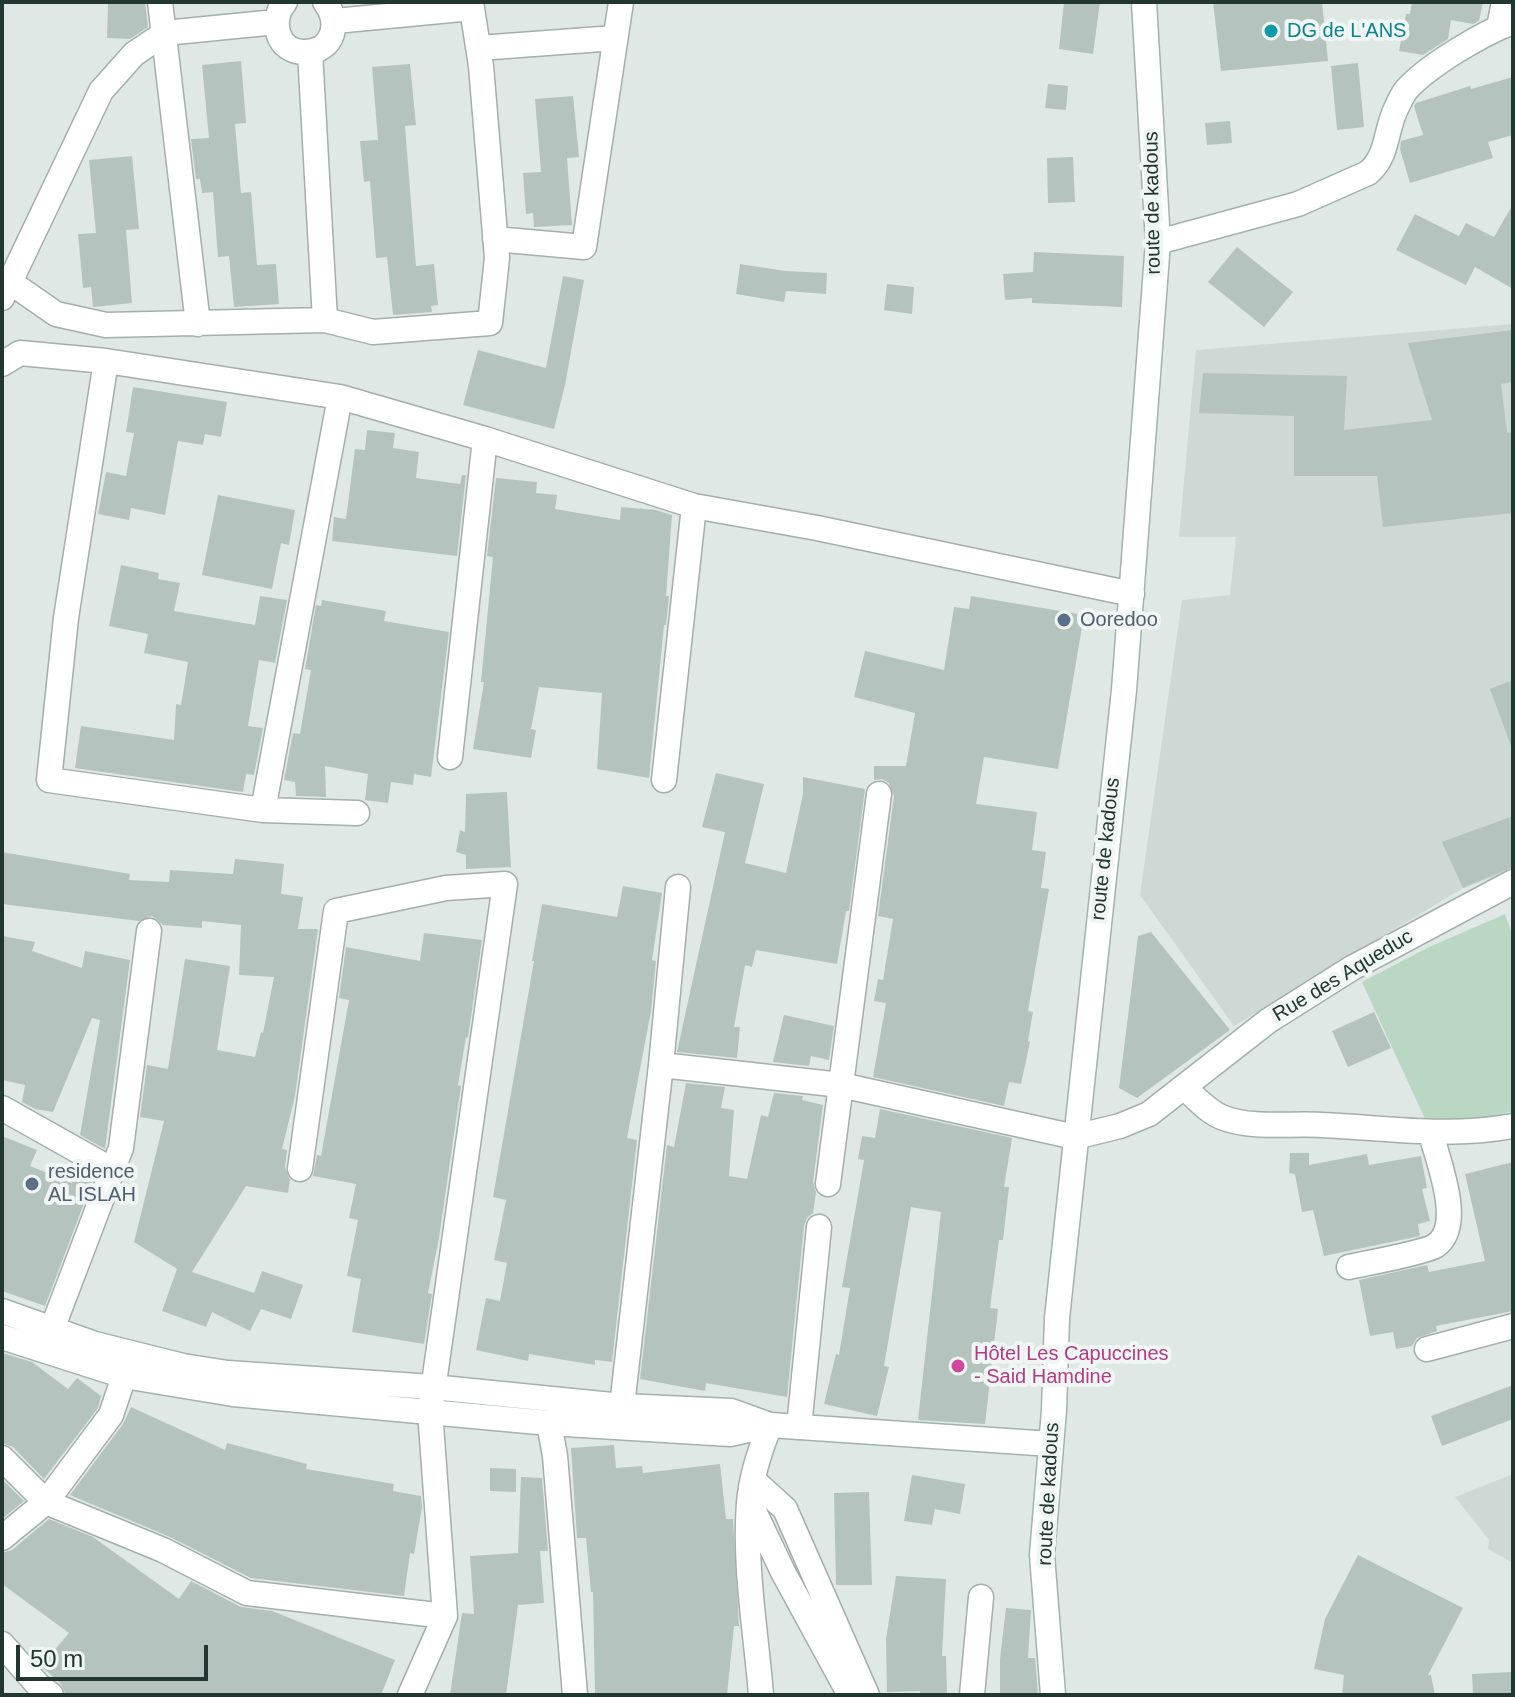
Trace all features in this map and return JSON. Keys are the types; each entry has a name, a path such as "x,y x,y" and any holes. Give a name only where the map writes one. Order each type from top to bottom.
{"street":[{"path":"160,2 198,324"},
{"path":"495,239 584,247 621,2"},
{"name":"route de kadous","path":"1053,1695 1042,1555 1057,1318 1132,594 1158,242 1144,2"},
{"path":"1158,242 1298,204 1368,173 1377,165 1385,149 1393,114 1405,91 1431,68 1506,25 1504,2"},
{"path":"472,5 479,48 497,258 490,323 373,332 325,320 106,325 56,314 6,290 101,91 134,54 165,33 280,12 277,32 288,47 310,52 324,46 330,39 330,11 472,5"},
{"path":"479,48 615,38"},
{"path":"310,52 325,320"},
{"path":"8,353 106,361 340,397 485,439 694,506 817,528 1132,594"},
{"path":"106,361 66,618 49,780 263,810 357,813"},
{"path":"263,810 340,397"},
{"path":"450,757 485,439"},
{"path":"664,780 694,506"},
{"path":"828,1184 879,794"},
{"name":"Rue des Aqueduc","path":"1075,1137 1120,1126 1149,1114 1268,1021 1340,976 1513,882"},
{"path":"300,1169 336,911 446,888 505,884 431,1399 445,1616 410,1695"},
{"path":"622,1406 678,887"},
{"path":"46,1340 114,1171 125,1127 149,931"},
{"path":"661,1065 841,1085 1075,1137"},
{"path":"1185,1088 1205,1107 1223,1118 1251,1122 1431,1134 1513,1126"},
{"path":"2,1108 114,1171"},
{"path":"1349,1267 1434,1246 1447,1233 1450,1212 1431,1134"},
{"path":"799,1427 819,1227"},
{"path":"2,1311 46,1340 124,1376 233,1394 731,1411 770,1425 1051,1444"},
{"path":"1427,1349 1513,1326"},
{"path":"2,1337 46,1340 213,1371 431,1399 549,1423 730,1434 770,1425"},
{"path":"2,1538 46,1502 111,1415 124,1376"},
{"path":"549,1423 555,1456 575,1695"},
{"path":"761,1695 748,1538 751,1490 758,1455 770,1425"},
{"path":"2,1458 46,1502 163,1550 247,1593 445,1616"},
{"path":"751,1490 783,1572 850,1695"},
{"path":"751,1490 785,1509 867,1695"},
{"path":"972,1695 981,1597"},
{"path":"3,1646 51,1695"}],"shaded area":[{"path":"1513,324 1513,870 1463,888 1234,1026 1140,895 1182,600 1230,595 1236,537 1179,537 1196,350"},
{"path":"1513,1474 1513,1563 1488,1549 1489,1540 1455,1497"}],"green space":[{"path":"1505,914 1513,936 1513,1111 1484,1119 1425,1119 1362,982 1427,948"}],"building":[{"path":"108,2 145,3 148,27 130,39 107,38"},
{"path":"1064,2 1100,2 1093,54 1059,49"},
{"name":"DG de L'ANS","path":"1213,2 1322,2 1328,61 1221,71"},
{"path":"1412,2 1483,2 1479,21 1473,24 1451,20 1448,39 1423,55 1399,51 1406,14 1410,14"},
{"path":"241,61 246,123 235,124 241,193 251,192 257,265 276,264 279,304 234,307 229,256 218,257 213,192 202,193 200,179 196,179 191,139 209,138 202,65"},
{"path":"1358,63 1364,127 1337,130 1331,66"},
{"path":"410,64 416,125 405,126 416,266 434,264 438,305 431,306 432,312 393,315 387,257 376,258 370,181 364,182 360,141 378,140 372,67"},
{"path":"1513,77 1513,135 1488,142 1493,158 1410,183 1400,149 1401,141 1423,135 1414,106 1416,103 1470,86 1471,89"},
{"path":"1048,84 1068,86 1066,110 1045,108"},
{"path":"573,96 579,157 567,158 572,225 534,227 533,213 526,214 523,173 541,172 535,99"},
{"path":"1230,121 1232,143 1207,145 1205,123"},
{"path":"132,156 139,229 126,230 132,303 93,307 91,287 83,288 78,234 96,233 89,160"},
{"path":"1073,157 1075,202 1048,203 1047,158"},
{"path":"1513,204 1513,289 1475,267 1466,285 1396,250 1415,214 1459,236 1466,223 1494,237"},
{"path":"1237,247 1293,292 1264,327 1208,282"},
{"path":"1034,252 1124,256 1122,307 1032,303 1032,298 1005,300 1003,274 1033,272"},
{"path":"740,264 827,273 826,294 786,291 784,302 736,294"},
{"path":"563,276 584,280 554,429 463,405 478,350 546,368"},
{"path":"887,284 914,287 912,314 884,310"},
{"path":"1513,330 1513,382 1501,384 1507,433 1513,432 1513,513 1383,527 1377,476 1294,476 1294,416 1199,413 1203,373 1347,376 1344,430 1432,420 1408,343"},
{"path":"133,387 227,402 221,437 205,434 203,445 178,441 165,515 131,508 129,520 98,514 106,472 126,476 134,433 126,432"},
{"path":"367,430 395,433 393,448 419,452 416,478 460,484 462,475 466,475 457,556 332,541 334,517 346,519 355,449 365,450"},
{"path":"496,478 537,482 536,493 557,495 555,509 620,520 621,507 656,510 672,515 666,596 669,596 649,778 597,769 602,693 539,687 531,729 536,730 531,758 473,749 484,682 481,682 493,557 487,556"},
{"path":"218,495 295,510 289,545 281,543 272,589 202,575"},
{"path":"121,565 159,573 158,579 180,583 174,611 255,625 260,596 287,600 275,663 259,660 248,726 263,728 254,775 246,774 243,792 75,768 81,726 174,740 176,704 181,705 188,662 144,653 148,634 109,626"},
{"path":"971,596 1084,615 1058,769 984,757 976,804 1037,812 1032,850 1046,852 1041,888 1049,889 1028,1011 1033,1012 1030,1042 1021,1084 1009,1082 1004,1106 873,1077 886,1003 874,1001 878,979 883,980 893,919 878,916 894,796 889,783 882,779 874,780 874,766 906,766 915,713 854,697 865,651 944,670 954,607 969,609"},
{"path":"322,600 386,611 384,621 449,632 431,777 414,774 413,785 391,782 388,803 365,800 368,774 325,766 326,797 296,796 295,782 284,780 293,733 300,734 311,670 305,669 316,605 321,606"},
{"path":"1513,680 1513,746 1511,746 1490,689"},
{"path":"716,773 764,784 745,863 786,873 803,794 803,777 865,789 849,911 846,911 837,964 756,950 752,967 745,965 734,1027 740,1027 737,1058 677,1052 725,832 702,827"},
{"path":"507,792 511,867 466,869 466,855 456,852 460,830 465,832 466,794"},
{"path":"1513,816 1513,867 1463,888 1442,842"},
{"path":"2,852 130,874 129,880 169,882 170,870 233,874 235,859 284,864 281,894 303,897 298,929 318,929 295,1096 282,1149 287,1150 285,1168 290,1180 288,1193 246,1186 192,1272 254,1293 262,1271 303,1285 291,1319 261,1309 250,1331 212,1312 206,1327 162,1311 177,1269 134,1242 164,1121 140,1117 147,1065 168,1069 185,959 230,966 217,1050 255,1057 274,977 239,975 241,925 202,921 202,928 163,925 152,916 139,921 2,904"},
{"path":"623,886 662,893 652,960 656,961 651,1011 627,1138 637,1140 612,1362 595,1360 595,1365 529,1354 528,1361 476,1350 486,1298 500,1301 507,1263 494,1260 506,1200 493,1197 542,904 617,917"},
{"path":"1151,932 1230,1030 1137,1098 1119,1088 1138,936"},
{"path":"424,933 482,940 458,1085 461,1086 439,1238 428,1293 432,1294 424,1344 352,1332 361,1279 347,1276 358,1220 349,1218 356,1184 313,1176 317,1155 321,1156 349,1000 339,998 346,947 420,961"},
{"path":"2,936 35,942 32,951 82,968 85,951 130,960 105,1149 80,1135 100,1020 92,1018 53,1112 35,1109 22,1102 25,1085 2,1080"},
{"path":"1374,1012 1391,1048 1348,1067 1332,1031"},
{"path":"784,1015 834,1026 829,1060 811,1056 809,1066 773,1062"},
{"path":"686,1083 725,1087 721,1108 734,1110 729,1176 747,1179 761,1115 768,1117 774,1093 803,1096 802,1100 823,1105 813,1182 816,1193 813,1213 804,1226 787,1397 706,1383 705,1391 640,1379 667,1145 674,1147"},
{"path":"880,1109 1012,1138 1004,1187 1009,1187 1003,1240 999,1240 990,1308 998,1309 985,1424 918,1420 941,1212 911,1207 884,1366 889,1367 877,1416 824,1404 836,1354 839,1355 850,1288 842,1287 864,1160 858,1159 862,1136 875,1138"},
{"path":"2,1136 37,1150 30,1166 72,1183 75,1166 94,1177 45,1306 2,1291"},
{"path":"1290,1153 1309,1153 1309,1165 1367,1154 1369,1165 1421,1156 1427,1188 1422,1189 1430,1221 1418,1224 1420,1236 1324,1256 1313,1210 1302,1212 1295,1174 1289,1173"},
{"path":"1513,1162 1513,1311 1436,1326 1437,1331 1417,1338 1412,1346 1396,1349 1393,1332 1370,1336 1359,1280 1427,1265 1429,1272 1485,1261 1465,1174"},
{"path":"2,1353 32,1362 68,1389 77,1378 101,1396 98,1408 44,1479 13,1447 2,1443"},
{"path":"1513,1385 1513,1419 1442,1446 1431,1416"},
{"path":"131,1407 225,1450 227,1443 307,1464 306,1469 394,1484 393,1491 421,1496 422,1507 414,1554 410,1553 404,1596 251,1578 170,1537 70,1495 123,1424"},
{"path":"614,1445 616,1468 642,1466 643,1473 720,1464 726,1519 733,1519 739,1626 734,1626 727,1695 595,1695 593,1592 586,1538 577,1538 571,1448"},
{"path":"490,1468 516,1469 516,1492 490,1491"},
{"path":"912,1475 965,1484 960,1514 935,1509 932,1525 904,1521"},
{"path":"521,1477 542,1478 548,1551 540,1551 544,1603 518,1605 506,1695 450,1695 462,1613 474,1614 470,1556 518,1553"},
{"path":"2,1479 24,1501 2,1519"},
{"path":"869,1492 872,1585 836,1585 834,1493"},
{"path":"49,1519 93,1537 179,1599 191,1581 241,1607 272,1611 395,1660 381,1695 66,1695 61,1684 41,1666 69,1633 2,1584 2,1553 12,1550"},
{"path":"1358,1555 1463,1608 1428,1675 1431,1675 1435,1695 1342,1695 1344,1675 1314,1669 1325,1619"},
{"path":"896,1576 946,1579 942,1656 946,1656 947,1695 920,1695 920,1691 887,1692 886,1639"},
{"path":"1006,1608 1031,1610 1028,1658 1035,1658 1038,1695 1000,1695 1000,1659"},
{"path":"1511,1672 1512,1695 1473,1695 1472,1674"}],"place":[{"name":"DG de L'ANS","path":"1271,31"},
{"name":"Ooredoo","path":"1064,620"},
{"name":"residence AL ISLAH","path":"32,1184"},
{"name":"Hôtel Les Capuccines - Said Hamdine","path":"958,1366"}]}
